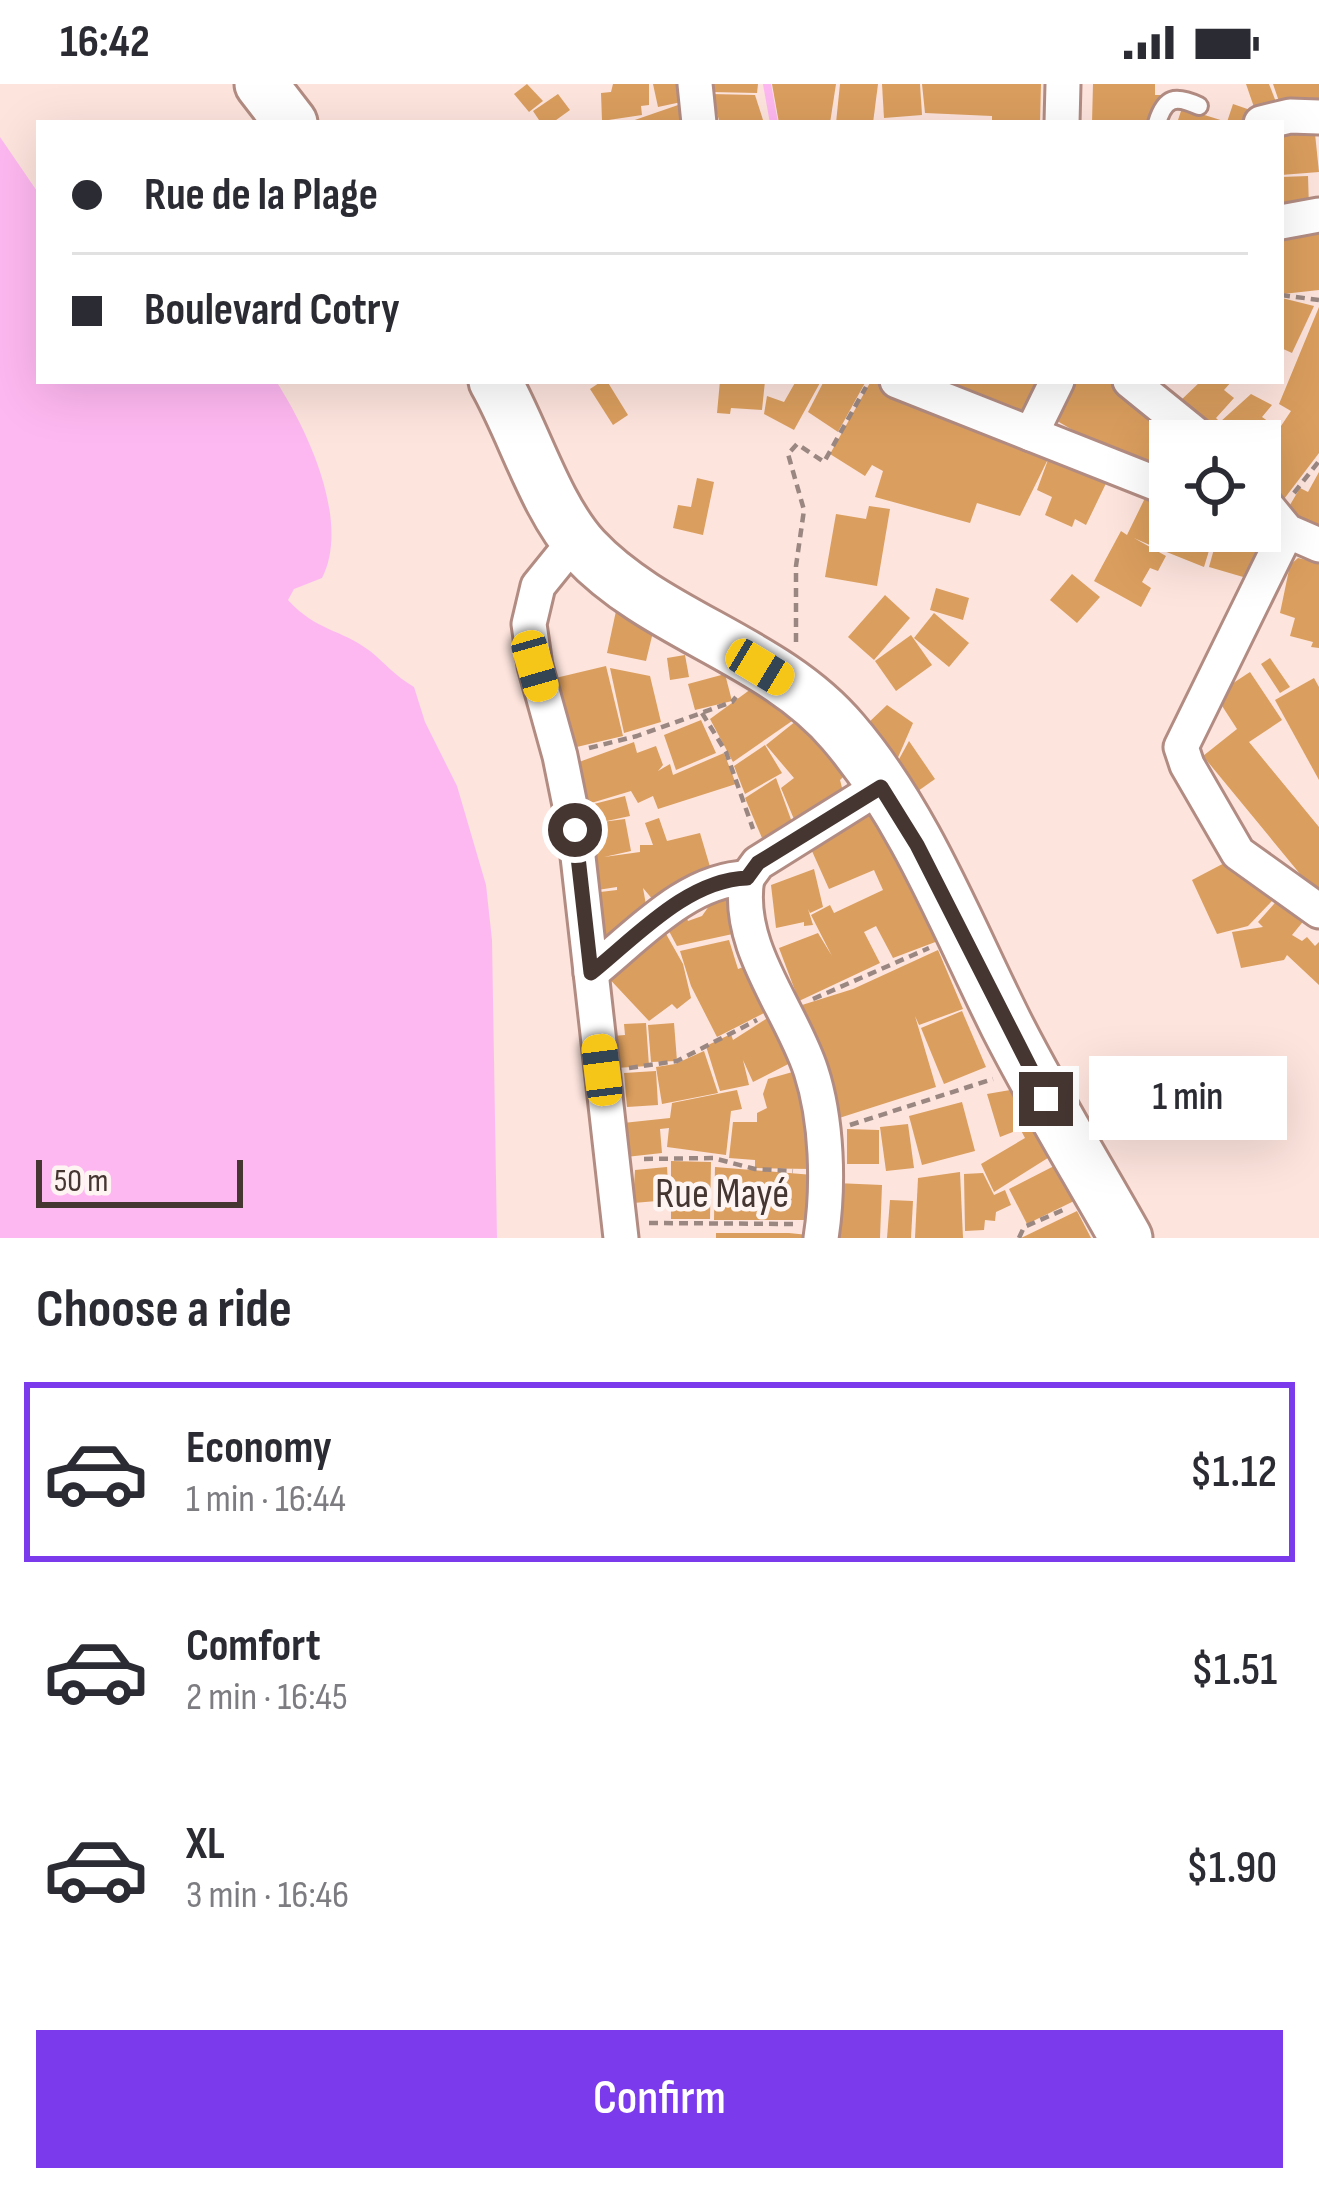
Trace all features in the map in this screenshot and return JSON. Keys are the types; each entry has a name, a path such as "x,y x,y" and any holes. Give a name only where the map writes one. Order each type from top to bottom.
{"main road":[{"path":"261,84 289,120"},
{"path":"497,384 576,539 588,553 644,594 785,682 844,732 917,845 1028,1068 1126,1238"}],"street":[{"path":"695,84 699,120"},
{"path":"1062,120 1063,84"},
{"path":"1273,120 1319,117"},
{"path":"1284,221 1319,214"},
{"path":"905,384 1149,480"},
{"path":"1031,434 1056,384"},
{"path":"1134,384 1178,420"},
{"path":"1281,526 1319,545"},
{"path":"576,539 538,586 529,624 575,830 621,1232"},
{"path":"1262,552 1181,747 1238,853 1319,911"},
{"path":"591,973 683,900 727,878 750,874 881,787"},
{"path":"750,874 748,916 756,944 812,1073 822,1134 822,1231"}],"lane":[{"path":"1157,120 1162,106 1171,99 1179,97 1199,106"}],"path":[{"path":"1284,295 1319,300"},
{"path":"785,682 796,655 796,566 804,510 788,454 797,444 824,462 867,384"},
{"path":"560,756 637,736 700,711 726,752 754,833 750,874"},
{"path":"602,1070 677,1061 709,1042 961,933"},
{"path":"822,1134 1028,1068"},
{"path":"614,1160 713,1159 754,1169 823,1172"},
{"path":"1019,1238 1024,1227 1101,1193"},
{"name":"Rue Mayé","path":"621,1232 822,1231"}],"shaded area":[{"path":"0,137 36,190 36,384 278,384 312,449 328,503 330,555 322,578 294,589 288,600 309,618 370,651 414,687 425,722 457,786 486,885 492,940 497,1238 0,1238"}],"building":[{"path":"527,84 543,101 529,112 514,94"},
{"path":"613,84 649,84 649,105 641,106 642,115 602,120 601,93 611,92"},
{"path":"653,84 686,84 686,101 658,107"},
{"path":"711,84 758,84 757,93 711,92"},
{"path":"772,84 836,84 830,120 778,120"},
{"path":"840,84 878,84 873,120 836,120"},
{"path":"882,84 920,84 922,115 884,118"},
{"path":"922,84 1041,84 1040,120 925,113"},
{"path":"1093,84 1155,84 1155,95 1163,95 1159,120 1092,120"},
{"path":"1246,84 1269,84 1276,102 1255,110"},
{"path":"1273,84 1319,84 1319,113 1305,99 1282,110"},
{"path":"558,94 570,110 556,120 539,120 533,111"},
{"path":"711,94 755,95 763,120 719,120"},
{"path":"681,104 687,120 635,120"},
{"path":"1233,104 1256,112 1253,120 1228,120"},
{"path":"1182,108 1221,120 1178,120"},
{"path":"1314,124 1319,172 1284,175 1284,126"},
{"path":"1308,176 1309,208 1284,209 1284,177"},
{"path":"1319,229 1319,290 1284,294 1284,238"},
{"path":"1284,298 1314,306 1292,353 1284,349"},
{"path":"1319,307 1319,453 1281,503 1281,426 1291,411 1279,404"},
{"path":"609,384 628,415 613,425 590,389"},
{"path":"720,384 765,384 762,410 731,408 730,414 717,413"},
{"path":"794,384 819,384 794,430 764,414 767,396 784,402"},
{"path":"822,384 864,384 838,432 808,412"},
{"path":"869,384 888,384 1111,473 1086,525 1075,519 1072,527 1045,515 1052,497 1037,490 1049,457 1020,516 977,503 970,523 875,497 883,471 872,465 865,476 830,454"},
{"path":"948,384 1041,384 1026,416"},
{"path":"1064,384 1120,384 1173,420 1149,420 1149,475 1047,415"},
{"path":"1198,384 1229,384 1224,390 1234,398 1216,418 1204,420 1179,402"},
{"path":"1251,394 1272,405 1262,417 1266,420 1222,420"},
{"path":"1319,472 1319,529 1287,510 1300,488 1308,492"},
{"path":"697,478 714,482 703,535 673,528 678,505 691,507"},
{"path":"1145,498 1149,500 1149,545 1134,538 1149,546 1149,552 1166,556 1158,571 1150,568 1142,582 1151,588 1141,607 1094,581 1121,531 1127,535"},
{"path":"869,506 890,509 877,586 825,577 836,514 866,519"},
{"path":"1166,552 1209,552 1204,567"},
{"path":"1213,552 1261,552 1250,579 1209,567"},
{"path":"1298,558 1319,563 1319,648 1290,636 1295,618 1280,613 1290,565"},
{"path":"1072,574 1100,597 1077,623 1050,600"},
{"path":"936,588 969,598 963,620 930,610"},
{"path":"885,595 910,618 874,660 848,637"},
{"path":"616,611 653,632 646,661 607,653"},
{"path":"934,613 969,643 949,667 914,638"},
{"path":"911,635 932,665 896,691 875,661"},
{"path":"685,655 689,677 670,680 667,658"},
{"path":"1270,658 1290,687 1280,693 1261,664"},
{"path":"606,666 623,736 564,750 547,680"},
{"path":"610,668 650,676 661,722 624,733"},
{"path":"1250,672 1282,720 1249,742 1319,827 1319,897 1203,756 1237,729 1215,695"},
{"path":"725,674 732,701 695,710 688,684"},
{"path":"1314,678 1319,687 1319,780 1275,700"},
{"path":"751,689 792,721 733,762 710,719"},
{"path":"887,705 913,723 896,762 866,725"},
{"path":"701,720 716,753 676,770 664,735"},
{"path":"796,721 845,775 840,780 845,799 796,824 781,788 794,778 766,745"},
{"path":"909,741 935,779 918,791 898,761"},
{"path":"634,742 637,753 656,746 663,765 658,771 670,764 673,775 724,753 736,784 658,809 653,796 638,803 631,791 578,807 568,766"},
{"path":"765,745 782,773 745,794 734,766"},
{"path":"776,778 793,825 762,838 745,798"},
{"path":"625,796 630,816 602,822 625,819 631,851 604,857 640,852 640,845 653,845 645,823 659,818 667,841 700,833 711,870 654,901 643,888 648,916 597,945 592,893 617,887 591,891 582,807"},
{"path":"877,811 938,941 893,958 876,926 864,932 880,963 799,1001 779,948 818,933 832,956 811,915 830,905 834,913 883,890 874,870 829,889 807,840"},
{"path":"1232,859 1273,900 1248,926 1217,934 1192,880"},
{"path":"814,869 823,907 810,913 808,909 813,925 804,926 804,922 776,928 771,885"},
{"path":"737,879 742,932 677,946 663,920 683,908 688,921 702,916 717,902 713,885"},
{"path":"1281,896 1306,918 1292,935 1302,941 1307,937 1315,946 1319,942 1319,985 1287,955 1284,960 1241,968 1232,932 1263,927 1258,922"},
{"path":"661,925 683,964 691,998 677,1009 672,1004 649,1021 603,972"},
{"path":"729,940 738,969 749,965 772,1009 717,1037 691,986 680,951"},
{"path":"938,950 963,1009 919,1025 915,1016 936,1087 836,1119 802,1005 853,989"},
{"path":"962,1011 986,1067 944,1084 921,1028"},
{"path":"774,1014 800,1058 753,1082 743,1060 749,1085 720,1091 706,1046 731,1034 733,1040"},
{"path":"646,1023 649,1066 615,1068 613,1036 625,1035 624,1024"},
{"path":"674,1023 677,1061 651,1062 648,1025"},
{"path":"704,1051 718,1093 662,1104 656,1067"},
{"path":"656,1071 658,1105 627,1107 624,1073"},
{"path":"796,1071 805,1127 811,1127 811,1169 755,1168 755,1160 729,1158 733,1122 757,1122 757,1113 767,1108 763,1094 768,1079"},
{"path":"1016,1089 1019,1105 1030,1104 1049,1141 1043,1145 1051,1156 994,1192 981,1164 1025,1138 1015,1119 1018,1130 1000,1137 987,1094"},
{"path":"737,1090 742,1109 731,1111 726,1155 667,1147 669,1128 660,1129 662,1153 626,1157 623,1123 670,1118 672,1103"},
{"path":"962,1102 975,1151 922,1165 909,1116"},
{"path":"908,1124 914,1168 886,1171 880,1127"},
{"path":"847,1129 879,1130 879,1164 847,1164"},
{"path":"671,1161 711,1162 710,1219 671,1219"},
{"path":"1056,1165 1074,1201 1027,1224 1009,1189"},
{"path":"667,1167 669,1200 633,1203 635,1170"},
{"path":"715,1167 813,1175 815,1220 714,1220"},
{"path":"960,1172 963,1238 915,1238 918,1178"},
{"path":"983,1173 994,1195 1005,1190 1011,1205 996,1212 995,1221 985,1220 984,1230 965,1231 964,1174"},
{"path":"836,1183 882,1185 880,1238 834,1238"},
{"path":"890,1200 913,1201 911,1238 887,1238"},
{"path":"1077,1211 1091,1238 1021,1238"},
{"path":"716,1233 789,1233 808,1235 716,1238"}],"waterway":[{"path":"767,84 773,120"}],"route":[{"path":"575,830 591,973 683,900 727,878 747,878 758,863 881,787 917,845 1046,1099"}]}
